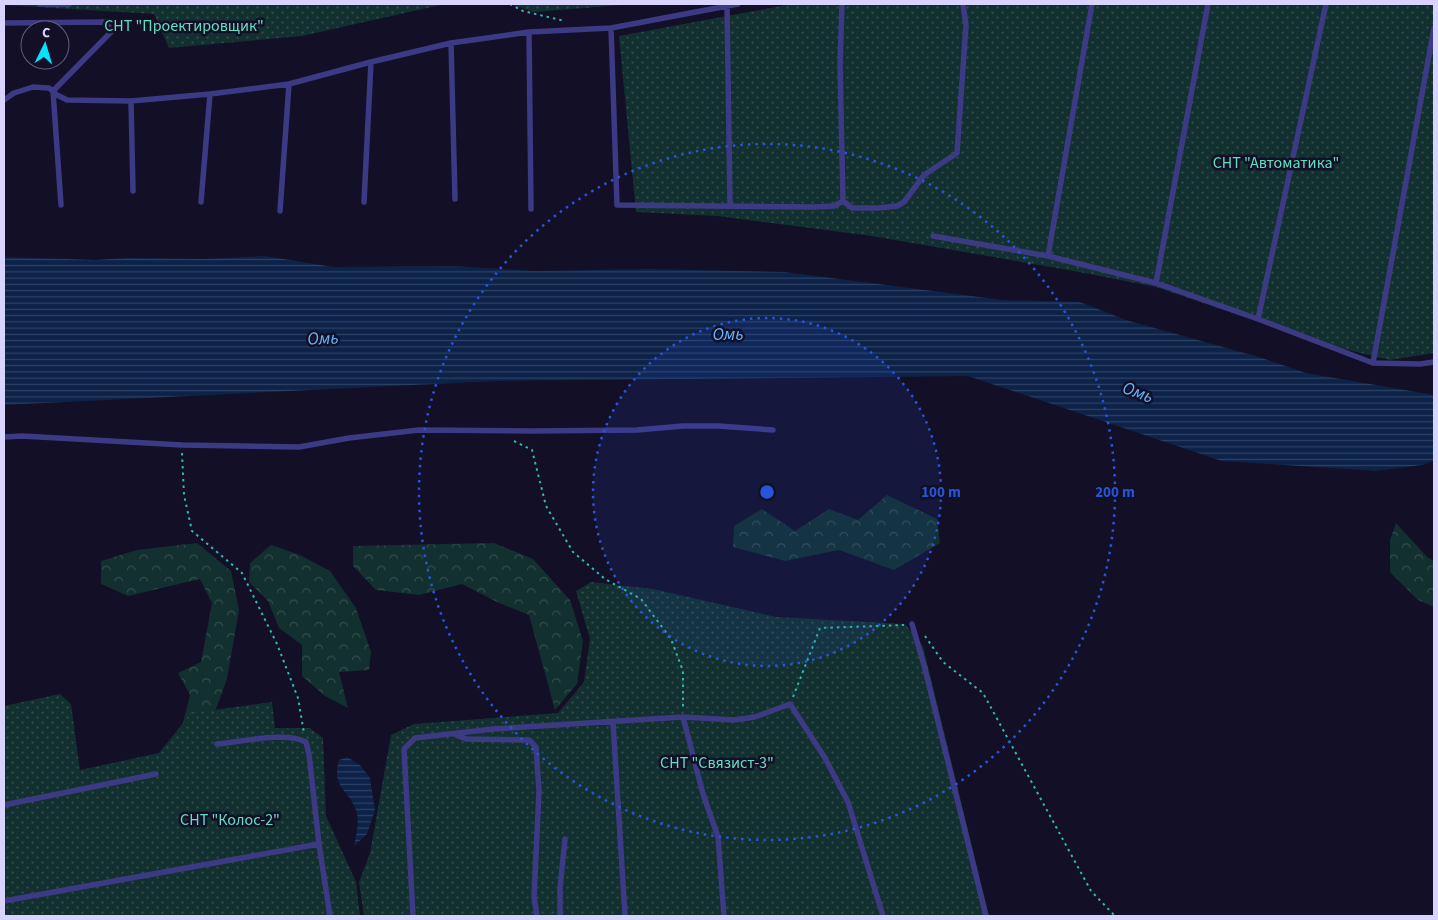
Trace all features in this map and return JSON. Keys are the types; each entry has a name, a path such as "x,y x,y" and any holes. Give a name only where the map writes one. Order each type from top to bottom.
{"lane":[{"path":"40,4 69,4"},
{"path":"4,100 14,93 33,86 49,88 67,100 131,101 289,84 451,43 529,32 611,28 738,4"},
{"path":"842,4 840,64 843,201"},
{"path":"843,201 852,208 897,206 904,202 924,175 957,153 966,25 962,4"},
{"path":"1048,256 1092,4"},
{"path":"1156,283 1208,4"},
{"path":"1258,319 1326,4"},
{"path":"727,6 730,206"},
{"path":"4,23 107,22 111,32 53,91 61,205"},
{"path":"611,28 617,205 815,207 834,206 843,201"},
{"path":"1373,363 1434,28"},
{"path":"529,32 531,209"},
{"path":"451,43 455,199"},
{"path":"364,202 371,62"},
{"path":"280,211 289,84"},
{"path":"202,202 210,94"},
{"path":"131,101 133,192"},
{"path":"933,236 1048,256 1156,283 1258,319 1373,363 1420,364 1434,362"},
{"path":"4,437 22,436 182,445 299,447 349,438 419,430 636,430 710,426 773,430"},
{"path":"912,624 925,669 986,916"},
{"path":"413,916 404,749 415,738 493,729 683,717 734,720 755,717 790,704 825,758 848,802 883,916"},
{"path":"683,717 703,794 718,837 724,916"},
{"path":"613,722 625,916"},
{"path":"453,734 466,739 529,740 536,747 539,791 534,897 537,916"},
{"path":"217,744 282,737 297,737 306,742 330,916"},
{"path":"4,806 156,774"},
{"path":"560,916 565,839"},
{"path":"4,901 319,844"}],"path":[{"path":"510,4 523,10 564,21"},
{"path":"511,439 532,450 546,506 573,552 605,579 641,599 672,639 683,671 683,717"},
{"path":"182,445 184,495 192,531 242,573 277,644 298,698 306,742"},
{"path":"790,704 820,628 917,624 943,662 983,693 1091,891 1115,916"}],"green space":[{"name":"СНТ \"Проектировщик\"","path":"4,4 445,4 302,36 169,48 154,14"},
{"path":"510,4 634,4 534,12"},
{"name":"СНТ \"Автоматика\"","path":"792,4 1434,4 1434,353 1390,360 1323,344 1156,287 1074,271 872,236 717,216 636,212 619,36"},
{"path":"887,495 937,519 940,543 894,570 839,550 785,561 733,547 734,526 762,509 795,531 829,509 858,520"},
{"path":"1396,523 1427,557 1434,561 1434,607 1418,600 1390,572 1390,540"},
{"path":"197,543 231,571 239,610 227,679 205,739 181,731 190,695 178,673 201,662 212,603 200,579 128,596 101,584 101,561 137,550"},
{"path":"494,543 533,559 570,600 583,641 577,684 555,710 529,615 499,603 462,584 419,595 376,590 353,566 353,546"},
{"path":"271,545 300,555 330,571 356,608 371,652 369,670 339,672 348,708 325,696 302,676 302,645 279,628 268,601 249,582 250,563"},
{"name":"СНТ \"Связист-3\"","path":"591,582 653,589 776,617 905,624 923,646 989,916 364,916 359,882 370,853 391,735 414,724 558,713 584,682 590,639 576,591"},
{"name":"СНТ \"Колос-2\"","path":"60,694 71,704 80,770 159,753 191,713 272,702 275,728 310,728 323,738 326,816 356,882 360,916 4,916 4,706"}],"water":[{"name":"Омь","path":"265,256 333,267 454,266 535,271 649,269 785,272 1003,300 1080,302 1126,320 1259,357 1306,373 1434,395 1434,461 1422,465 1376,471 1222,461 968,376 496,381 4,405 4,257 96,260 128,258 203,259"},
{"path":"347,757 360,765 370,778 375,810 367,834 354,846 357,814 353,803 337,776 339,760"}]}
